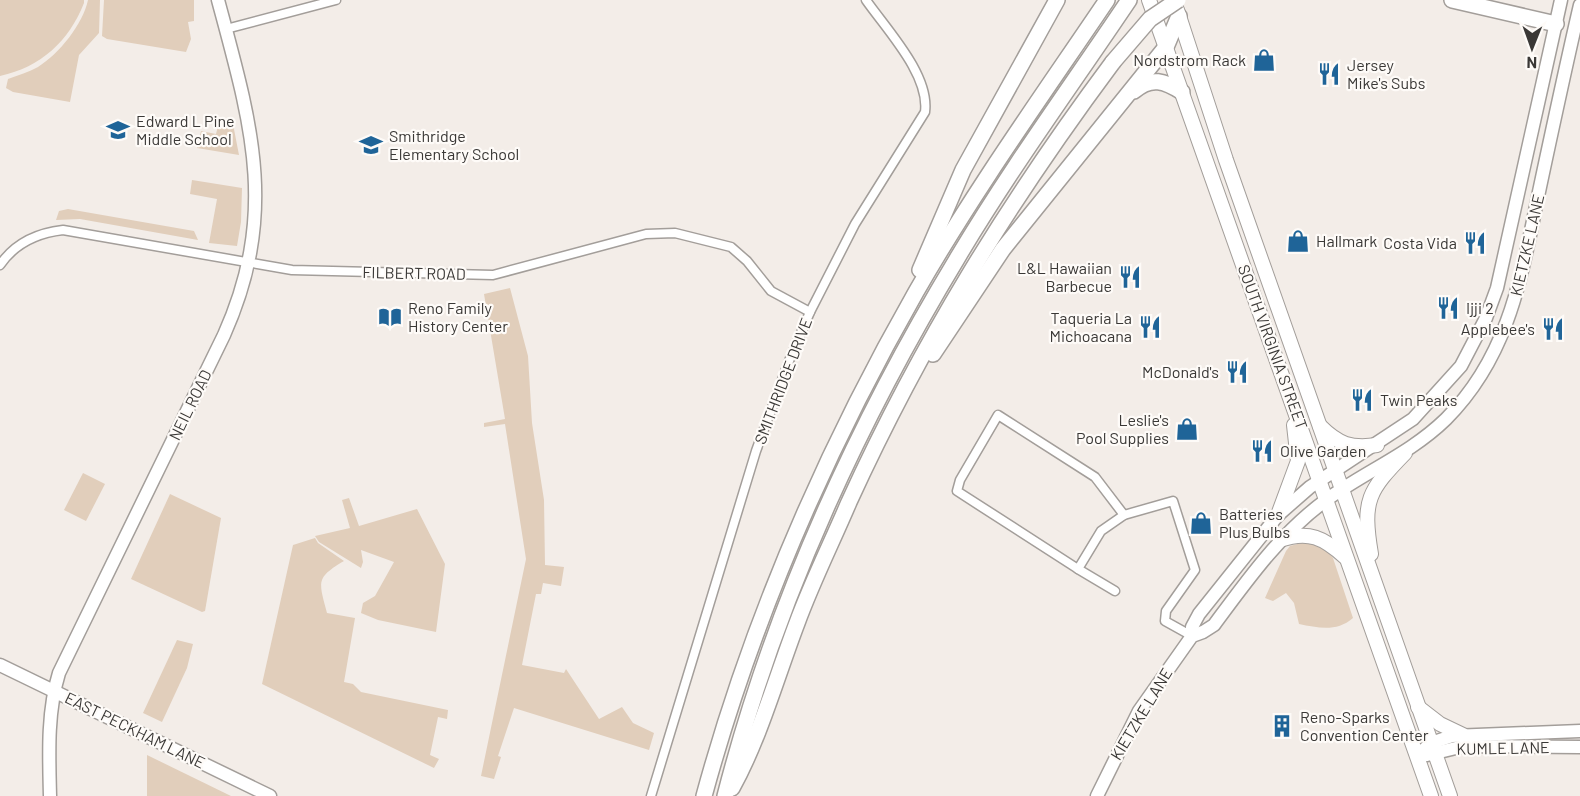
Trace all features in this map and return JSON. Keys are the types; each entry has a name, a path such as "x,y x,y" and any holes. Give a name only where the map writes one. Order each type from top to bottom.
{"highway":[{"path":"894,331 963,170 1058,0"},
{"path":"704,796 736,692 790,546 836,444 894,331 966,210 1107,0"},
{"path":"726,796 745,765 798,620 849,503 880,436 948,307 1039,163 1113,62 1150,20 1178,0"},
{"path":"1452,0 1556,24"},
{"path":"726,796 755,694 787,606 825,511 872,411 959,255 1126,5"},
{"path":"849,503 909,395 977,286 1028,216 1166,47 1179,16"},
{"path":"1116,106 1138,87 1152,81 1168,83 1182,92"}],"main road":[{"name":"NEIL ROAD","path":"50,796 53,691 78,630 224,335 241,295 250,262 256,209 256,163 250,127 218,0"},
{"name":"SOUTH VIRGINIA STREET","path":"1149,0 1431,796"},
{"name":"SOUTH VIRGINIA STREET","path":"1173,0 1318,425 1450,796"},
{"name":"KIETZKE LANE","path":"1097,796 1134,720 1192,636 1192,627 1199,614 1278,515 1320,480 1377,445 1413,419 1461,366 1486,318 1501,274 1560,4"},
{"path":"1560,4 1579,10"},
{"name":"KIETZKE LANE","path":"1192,636 1214,625 1280,540 1341,490 1405,453 1444,420 1473,386 1511,314 1521,281 1577,29 1579,10"},
{"path":"1556,24 1577,29"},
{"path":"1228,223 1246,217"},
{"path":"1278,515 1298,461 1289,393"},
{"path":"1318,425 1345,445 1361,447 1377,445"},
{"path":"1376,589 1366,528 1369,498 1378,480 1405,453"},
{"path":"1280,540 1311,535 1328,542 1348,559"},
{"name":"EAST PECKHAM LANE","path":"0,665 270,796"},
{"path":"1418,707 1440,724 1463,735"},
{"name":"KUMLE LANE","path":"1417,756 1463,735 1580,731"},
{"name":"KUMLE LANE","path":"1433,748 1580,747"}],"street":[{"path":"226,29 336,0"},
{"name":"SMITHRIDGE DRIVE","path":"651,796 756,450 810,312 855,225 925,112 926,102 922,83 866,0"},
{"name":"FILBERT ROAD","path":"0,265 25,241 44,233 63,230 292,270 493,275 646,234 675,233 731,247 747,261 771,291 810,312"},
{"path":"1115,591 957,491 960,480 998,415 1095,477 1124,515"},
{"path":"1078,569 1101,531 1124,515 1173,501 1195,570 1166,611 1165,621 1192,636"}],"shaded area":[{"path":"0,0 84,0 84,3 70,29 52,50 28,66 0,76"},
{"path":"88,0 100,0 99,33 79,55 70,102 13,92 6,88 8,79 38,67 62,46 76,28"},
{"path":"104,0 194,0 194,21 188,22 191,39 186,52 107,39 102,36"},
{"path":"232,119 239,155 197,148 201,131 216,134 219,122"},
{"path":"192,180 242,188 241,222 237,246 209,243 217,199 190,194"},
{"path":"68,209 194,231 198,240 80,219 56,220 59,211"},
{"path":"510,288 528,356 532,423 544,500 545,565 564,567 561,586 543,583 541,594 536,594 522,665 564,673 566,669 599,719 622,707 633,723 654,733 649,750 514,708 498,756 501,757 494,779 481,776 526,559 505,424 484,427 484,423 505,419 484,294"},
{"path":"83,473 105,484 86,521 64,510"},
{"path":"170,494 221,518 205,611 202,612 131,579"},
{"path":"349,498 359,526 417,509 445,564 436,632 378,620 361,613 363,603 375,596 394,562 361,550 363,562 361,568 319,542 315,536 350,528 342,500"},
{"path":"315,538 318,543 344,561 328,572 321,587 327,613 355,618 344,682 353,684 361,692 448,710 447,719 438,717 430,755 439,759 434,768 262,684 293,545"},
{"path":"1305,542 1321,546 1333,558 1353,618 1341,625 1328,628 1299,624 1294,603 1286,593 1273,601 1265,598 1286,551 1290,546"},
{"path":"177,640 193,644 187,668 162,722 143,713"},
{"path":"147,755 231,796 147,796"}],"place":[{"name":"Nordstrom Rack","path":"1264,60"},
{"name":"Jersey Mike's Subs","path":"1329,74"},
{"name":"Edward L Pine Middle School","path":"118,130"},
{"name":"Smithridge Elementary School","path":"371,145"},
{"name":"Hallmark","path":"1298,241"},
{"name":"Costa Vida","path":"1475,243"},
{"name":"L&L Hawaiian Barbecue","path":"1130,277"},
{"name":"Ijji 2","path":"1448,308"},
{"name":"Reno Family History Center","path":"390,317"},
{"name":"Taqueria La Michoacana","path":"1150,327"},
{"name":"Applebee's","path":"1553,329"},
{"name":"McDonald's","path":"1237,372"},
{"name":"Twin Peaks","path":"1362,400"},
{"name":"Leslie's Pool Supplies","path":"1187,429"},
{"name":"Olive Garden","path":"1262,451"},
{"name":"Batteries Plus Bulbs","path":"1201,523"},
{"name":"Reno-Sparks Convention Center","path":"1282,726"}]}
